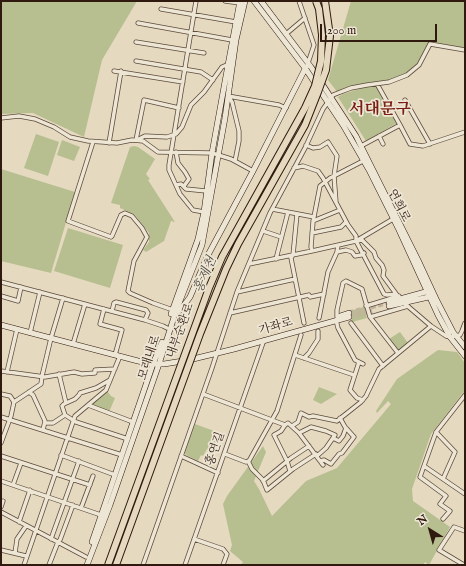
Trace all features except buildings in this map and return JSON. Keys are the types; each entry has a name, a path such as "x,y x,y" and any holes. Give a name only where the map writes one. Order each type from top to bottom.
{"highway":[{"name":"내부순환로","path":"108,565 209,288 222,257 306,108 315,86 321,62 322,35 319,9 316,1"},
{"name":"내부순환로","path":"116,565 200,334 226,269 238,244 305,125 318,92 326,70 330,36 325,1"}],"main road":[{"name":"연희로","path":"254,1 308,66 310,75 328,98 364,161 431,293 453,332 465,347"},
{"name":"연희로","path":"261,1 286,34 361,146 431,293 450,337 465,356"},
{"name":"모래내로","path":"84,565 133,422 156,364 167,328 202,245 228,96 232,40 241,2"},
{"name":"모래내로","path":"87,565 110,505 198,239 204,212 212,153 236,40 241,2"},
{"path":"174,310 181,309 190,297 206,258 308,66"},
{"path":"183,293 185,298 190,297"},
{"path":"389,304 431,293"},
{"name":"가좌로","path":"156,364 171,364 217,353 349,315"},
{"path":"217,353 223,348 336,319"},
{"path":"1,325 117,356 156,364"}],"street":[{"path":"196,1 169,170 180,194 193,210 204,212"},
{"path":"225,1 241,2"},
{"path":"298,1 314,45 308,66"},
{"path":"161,9 236,22"},
{"path":"286,34 305,18"},
{"path":"138,24 232,40"},
{"path":"136,42 204,53"},
{"path":"143,565 237,292 272,209 306,145 328,98 352,88 394,81 414,71 419,65 430,44 465,50"},
{"path":"136,61 201,72 213,80"},
{"path":"136,140 145,136 167,137 174,134 182,126 191,105 213,80 222,67 230,63"},
{"path":"114,71 182,82"},
{"path":"109,143 121,71"},
{"path":"377,84 410,144 423,146 465,132"},
{"path":"228,96 279,105 286,108"},
{"name":"모래내로","path":"228,96 232,102 239,131 239,141 235,161"},
{"path":"136,140 144,100 180,108"},
{"path":"405,100 430,144"},
{"path":"1,118 19,116 35,119 54,127 70,138 93,142 117,144 136,140 143,141 158,152 218,154 253,171"},
{"path":"361,146 400,125"},
{"path":"379,136 383,144"},
{"path":"93,142 68,221 111,237 122,214 125,213 133,217 148,237 134,261 128,291 148,301 174,310"},
{"path":"306,145 314,148 320,147 328,142 337,156 334,176 336,203"},
{"path":"176,152 178,163 189,179 184,186"},
{"path":"312,251 313,219 320,186 334,176 364,161"},
{"path":"294,168 304,166 316,169 323,178 346,222 356,236 356,240 384,294 402,300"},
{"path":"176,185 181,184 186,189 206,192"},
{"path":"272,209 313,219 340,210"},
{"path":"276,259 288,212"},
{"path":"297,214 291,258 304,322"},
{"path":"249,264 356,240 393,219"},
{"path":"312,233 341,227 346,222"},
{"path":"263,231 281,237"},
{"path":"356,240 362,240 374,252 382,264 384,270 383,276 402,300 431,326 450,337 460,335 465,323"},
{"path":"319,318 328,272 337,252 338,245"},
{"path":"337,252 346,250 352,252 355,256 376,256"},
{"path":"237,292 295,279"},
{"path":"363,400 356,398 350,390 354,375 361,363 355,360 338,328 336,319 343,283 346,281 362,289 370,317 398,353"},
{"path":"1,282 146,320 167,328"},
{"path":"1,296 18,301 21,287"},
{"path":"30,333 40,292"},
{"path":"230,313 309,295 310,297 324,294"},
{"path":"1,443 14,402 41,384 62,298"},
{"path":"366,306 402,300"},
{"path":"370,317 402,300"},
{"path":"112,311 114,303 116,302 146,310 148,313 146,320"},
{"path":"73,344 85,304"},
{"path":"24,565 73,419 76,414 105,391 115,368 122,330 100,324 104,309"},
{"path":"351,323 382,366"},
{"path":"292,426 298,422 301,413 310,418 313,416 338,421 363,400 379,369 431,326"},
{"path":"6,372 17,329"},
{"path":"304,358 318,339 318,331"},
{"path":"248,461 277,411 302,335"},
{"name":"홍연길","path":"185,565 264,340"},
{"path":"295,355 354,375"},
{"path":"1,371 42,376 74,372 82,374 94,372 95,370 115,368"},
{"path":"59,374 66,403"},
{"path":"110,380 96,388 80,392 75,399 62,406 65,415 76,422 128,439"},
{"path":"29,392 33,396 45,424 43,430"},
{"path":"1,394 10,396 14,402"},
{"path":"203,394 285,425 288,423 299,433 322,463 324,460 331,464 334,462 354,437 350,434 340,418"},
{"path":"443,519 450,511 440,504 446,496 420,477 436,432 465,395"},
{"path":"88,405 133,422"},
{"path":"45,424 53,423 65,415"},
{"path":"1,417 122,455"},
{"path":"285,425 281,431 274,434 288,461 290,471"},
{"path":"248,461 252,469 263,481 267,490 290,471 326,448 335,435 311,427 299,433"},
{"path":"333,438 339,441 346,428"},
{"path":"436,432 455,452 443,479"},
{"path":"263,481 309,446"},
{"path":"225,454 246,462 248,461"},
{"path":"61,455 115,475"},
{"path":"1,456 90,484"},
{"path":"181,456 218,473"},
{"path":"51,539 79,461"},
{"path":"13,485 21,462"},
{"path":"424,466 465,494"},
{"path":"81,508 93,476"},
{"path":"1,480 101,515"},
{"path":"19,522 30,490"},
{"path":"1,507 3,501"},
{"path":"49,565 73,505"},
{"path":"1,512 86,557"},
{"path":"15,553 17,539 26,526"},
{"path":"464,565 439,550 454,527 465,531"},
{"path":"194,539 223,549 226,554 223,565"},
{"path":"1,550 26,556"}],"green space":[{"path":"1,1 137,1 102,60 84,137 33,113 1,114"},
{"path":"351,1 465,1 465,50 430,44 419,65 401,78 338,93 328,80"},
{"path":"368,86 378,86 397,123 366,141 338,97"},
{"path":"36,134 59,142 48,176 24,168"},
{"path":"62,140 80,147 74,161 57,155"},
{"path":"130,147 138,147 155,159 146,174 150,179 148,180 175,222 171,221 164,241 146,252 143,250 149,242 149,233 134,214 120,208 120,205 111,203"},
{"path":"1,169 75,192 51,273 1,261"},
{"path":"68,228 123,245 110,288 54,271"},
{"path":"364,307 367,318 352,322 350,311"},
{"path":"400,332 408,343 398,351 389,339"},
{"path":"438,350 457,352 465,363 465,390 431,434 412,489 413,501 450,527 429,565 425,562 423,565 241,565 243,562 230,551 232,545 223,504 227,496 263,446 266,452 254,481 272,516 306,481 337,468 391,404 388,401 377,413 376,411 397,379"},
{"path":"319,387 337,394 321,404 313,400"},
{"path":"107,391 115,398 109,412 92,406 91,404"},
{"path":"195,424 217,432 215,437 219,439 212,452 207,449 198,461 186,455 184,451"}],"pier":[{"path":"329,1 332,10 334,35 333,55 321,101 304,137 252,228 229,273 121,565 105,565 187,341 222,254 236,225 305,103 314,81 319,50 329,12"}],"tunnel":[{"path":"349,313 389,302"},
{"path":"349,317 372,311"}],"district":[{"name":"서대문구","path":"380,111"}],"water label":[{"name":"홍제천","path":"206,275"}]}
